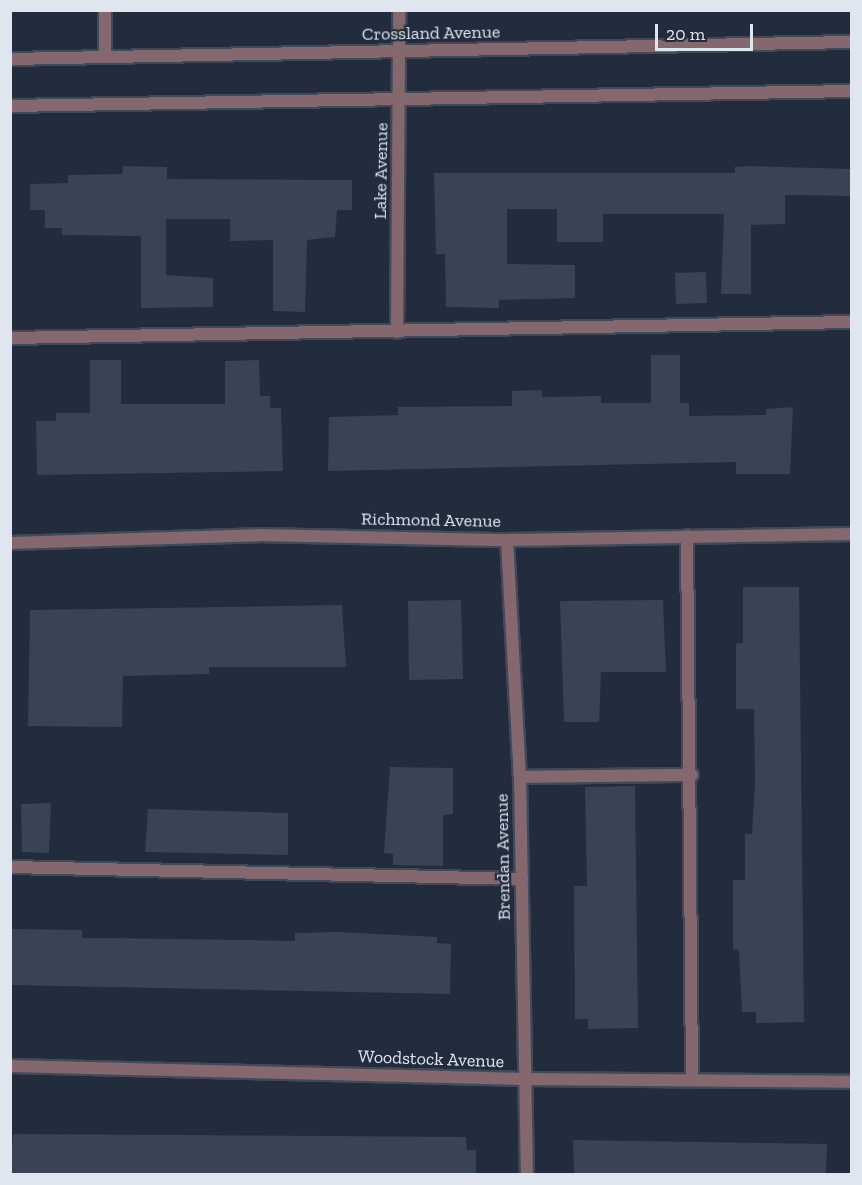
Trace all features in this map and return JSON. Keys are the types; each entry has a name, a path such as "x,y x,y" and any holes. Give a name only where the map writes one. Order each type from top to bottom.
{"street":[{"path":"105,10 105,57"},
{"name":"Lake Avenue","path":"397,332 399,10"},
{"name":"Crossland Avenue","path":"10,59 852,42"},
{"path":"10,106 852,91"},
{"path":"10,338 852,322"},
{"name":"Richmond Avenue","path":"10,543 258,535 507,540 852,534"},
{"path":"687,536 692,775 692,1080"},
{"name":"Brendan Avenue","path":"507,540 520,777 527,1174"},
{"path":"520,777 692,775"},
{"path":"10,867 522,879"},
{"name":"Woodstock Avenue","path":"10,1066 524,1079 852,1082"}],"building":[{"path":"123,166 167,167 167,179 352,180 352,210 337,210 335,237 307,240 305,312 273,311 273,240 230,241 230,219 166,219 166,275 213,278 213,307 141,308 141,236 62,235 62,228 45,228 45,210 30,210 30,184 68,183 68,175 122,174"},
{"path":"735,167 852,169 852,196 785,195 785,224 751,225 751,294 721,294 724,214 603,214 603,242 557,242 557,209 507,209 507,264 575,265 575,298 499,300 499,308 446,307 445,254 436,254 434,173 735,173"},
{"path":"706,272 707,303 676,304 675,273"},
{"path":"651,355 680,355 680,403 689,403 689,416 766,415 766,409 793,407 790,474 736,474 736,462 328,471 329,417 398,415 398,407 512,406 512,391 542,390 542,397 601,396 601,403 651,403"},
{"path":"90,360 121,360 121,404 225,404 225,361 259,360 260,396 270,396 270,408 281,408 283,471 37,475 36,421 56,421 56,413 90,413"},
{"path":"743,587 799,587 804,1022 756,1023 756,1012 742,1012 739,950 733,949 733,880 745,880 745,834 752,834 755,782 754,709 736,709 736,644 743,643"},
{"path":"461,600 463,679 409,680 408,601"},
{"path":"663,600 666,672 601,672 599,722 564,722 560,601"},
{"path":"342,605 346,667 209,667 209,674 123,676 122,727 28,726 30,610"},
{"path":"390,767 453,768 453,814 443,815 443,866 393,865 393,854 384,853"},
{"path":"635,786 638,1028 588,1029 588,1019 575,1019 574,886 587,886 585,787"},
{"path":"51,803 49,853 22,852 21,804"},
{"path":"148,809 288,813 288,855 145,852"},
{"path":"11,929 82,930 82,938 295,941 295,933 337,932 437,937 437,943 451,944 450,994 10,985"},
{"path":"13,1134 466,1137 467,1150 476,1150 476,1174 10,1174"},
{"path":"573,1140 827,1144 826,1174 574,1174"}]}
